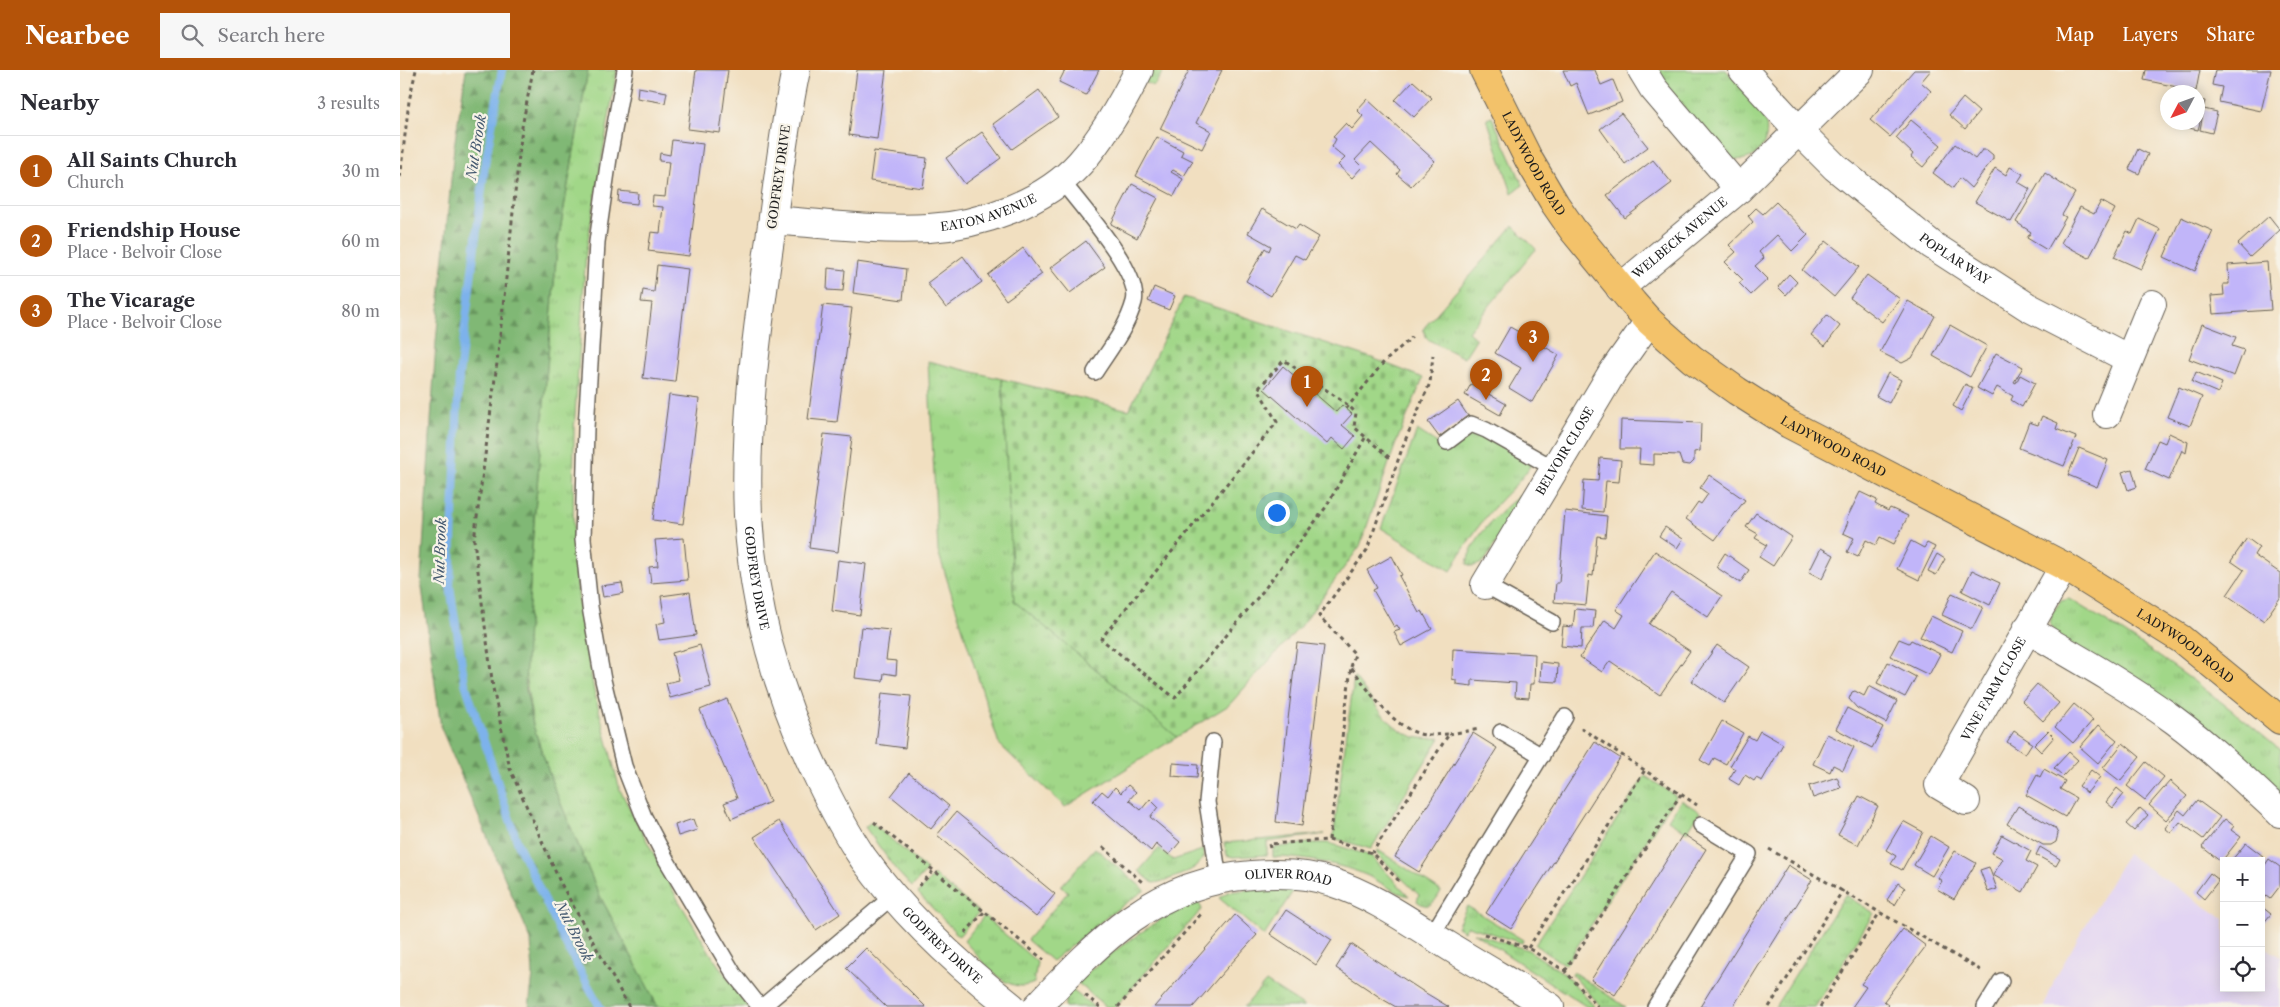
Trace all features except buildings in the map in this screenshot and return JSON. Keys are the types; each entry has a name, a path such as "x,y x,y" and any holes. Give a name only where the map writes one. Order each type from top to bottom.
{"main road":[{"name":"LADYWOOD ROAD","path":"1484,70 1529,160 1555,204 1620,288 1649,321 1692,359 1737,392 1789,424 2064,566 2181,639 2280,720"}],"street":[{"name":"GODFREY DRIVE","path":"796,70 757,333 747,458 748,516 754,575 762,623 781,692 800,739 830,801 862,857 905,892 939,945 1012,1007"},
{"name":"EATON AVENUE","path":"773,220 906,229 947,226 992,216 1044,192 1079,164 1097,142 1128,92 1139,70"},
{"name":"WELBECK AVENUE","path":"1642,70 1653,88 1739,189"},
{"path":"1743,70 1799,131"},
{"name":"WELBECK AVENUE","path":"1620,288 1739,189 1860,70"},
{"name":"POPLAR WAY","path":"1799,131 1835,167 1932,245 2028,307 2129,360"},
{"path":"2107,414 2152,304"},
{"name":"BELVOIR CLOSE","path":"1485,585 1612,373 1649,321"},
{"name":"VINE FARM CLOSE","path":"1966,801 1939,785 2064,566"},
{"path":"2027,629 2119,683 2174,720 2214,752 2280,813"},
{"name":"OLIVER ROAD","path":"1037,1007 1107,937 1140,912 1173,893 1219,879 1271,873 1295,874 1330,881 1365,896 1550,1007"}],"lane":[{"path":"626,70 601,214 586,428 583,539 590,607 603,680 624,766 644,817 668,861 734,974 761,1007 905,892"},
{"path":"1061,180 1123,262 1133,285 1135,300 1127,322 1095,372"},
{"path":"1447,442 1471,424 1486,430 1554,469"},
{"path":"1485,585 1552,622"},
{"path":"1432,936 1565,717"},
{"path":"1501,732 1542,756"},
{"path":"1213,742 1207,802 1219,879"},
{"path":"1655,1007 1748,854 1701,825"},
{"path":"1985,1007 2001,981"}],"path":[{"path":"400,177 409,102 416,70"},
{"path":"532,70 522,127 497,363 474,540 493,688 510,769 560,882 629,1007"},
{"path":"1348,407 1383,364 1412,337"},
{"path":"1329,840 1350,667 1356,654 1319,616 1367,550 1404,442 1430,383 1433,355"},
{"path":"1366,438 1326,507 1263,591 1176,698 1101,639 1277,422 1258,389 1284,360 1356,412 1354,427 1391,459"},
{"path":"1350,667 1399,724 1419,734 1449,734 1480,729 1501,732"},
{"path":"1565,717 1706,810 1701,825"},
{"path":"1372,853 1449,734"},
{"path":"1528,948 1645,770"},
{"path":"1565,971 1681,794"},
{"path":"847,831 871,819 1100,1007"},
{"path":"1103,847 1162,900"},
{"path":"1748,854 1770,849 2001,981"},
{"path":"905,892 934,870"},
{"path":"1769,1007 1843,890"},
{"path":"963,936 984,911"},
{"path":"1118,1007 1202,912"},
{"path":"1820,1007 1880,912"},
{"path":"1456,951 1473,930 1528,948 1565,971 1598,1007"}],"shaded area":[{"path":"2127,854 2220,916 2220,992 2265,992 2265,947 2280,957 2280,1007 2044,1007 2055,978"}],"green space":[{"path":"466,70 588,70 557,248 532,547 525,684 533,725 553,785 598,892 658,1007 529,1007 533,975 531,940 441,728 421,580 436,342 454,147"},
{"path":"588,70 617,70 586,252 574,429 573,544 579,603 594,691 620,790 677,898 714,959 748,1007 658,1007 598,892 553,785 533,725 525,674 532,547 557,248"},
{"path":"1150,70 1164,70 1154,86 1144,82"},
{"path":"1653,70 1726,70 1751,97 1764,118 1767,129 1765,140 1759,151 1747,159 1723,158"},
{"path":"1492,117 1523,185 1512,193 1487,119"},
{"path":"1513,226 1536,249 1468,332 1476,339 1464,358 1427,339 1423,329"},
{"path":"1184,297 1372,358 1423,378 1396,443 1360,546 1304,622 1229,705 1177,737 1014,601 1002,379 1129,410"},
{"path":"928,361 1002,379 1014,601 1177,737 1065,807 999,744 938,551"},
{"path":"1417,430 1448,450 1473,431 1532,463 1519,481 1484,520 1466,545 1451,571 1381,528"},
{"path":"1527,490 1486,559 1480,564 1472,566 1467,564 1475,543 1482,533 1500,513"},
{"path":"2069,599 2124,633 2178,670 2280,750 2280,796 2056,634 2050,625 2052,613 2061,601"},
{"path":"1354,677 1382,714 1400,730 1420,738 1440,738 1371,849 1333,838"},
{"path":"1645,776 1676,796 1565,965 1535,945"},
{"path":"1681,800 1700,812 1687,832 1668,820"},
{"path":"871,822 927,870 912,887 896,870 865,827"},
{"path":"1325,834 1267,842 1267,855 1233,857 1227,855 1224,843"},
{"path":"1308,843 1329,843 1371,856 1409,896 1347,868 1296,858 1273,857 1273,848"},
{"path":"1095,848 1145,890 1112,913 1052,961 1027,940 1068,892 1061,886"},
{"path":"1159,848 1173,860 1205,849 1201,861 1193,869 1164,881 1153,883 1139,871"},
{"path":"1378,850 1441,891 1434,902 1425,905 1417,901 1419,895 1376,853"},
{"path":"934,875 979,912 959,936 918,893"},
{"path":"1263,888 1295,888 1264,936 1219,898 1228,892"},
{"path":"1845,895 1874,913 1815,1007 1775,1007"},
{"path":"1196,898 1202,909 1115,1007 1106,1007 1077,982 1134,937"},
{"path":"1467,906 1523,940 1522,943 1468,926 1464,931 1457,927"},
{"path":"984,916 1037,962 1034,983 1023,986 1013,985 1004,981 986,966 964,941"},
{"path":"1474,933 1528,950 1565,974 1595,1007 1587,1007"},
{"path":"1573,972 1626,1007 1602,1007 1572,975"},
{"path":"1266,982 1305,1007 1244,1007"},
{"path":"1072,990 1094,1007 1065,1007 1065,998 1069,991"}],"waterway":[{"name":"Nut Brook","path":"502,70 485,165 459,376 450,586 465,683 518,844 567,947 600,1007"}],"place":[{"name":"The Vicarage","path":"1533,362"},
{"name":"Friendship House","path":"1486,400"},
{"name":"All Saints Church","path":"1307,407"}]}
